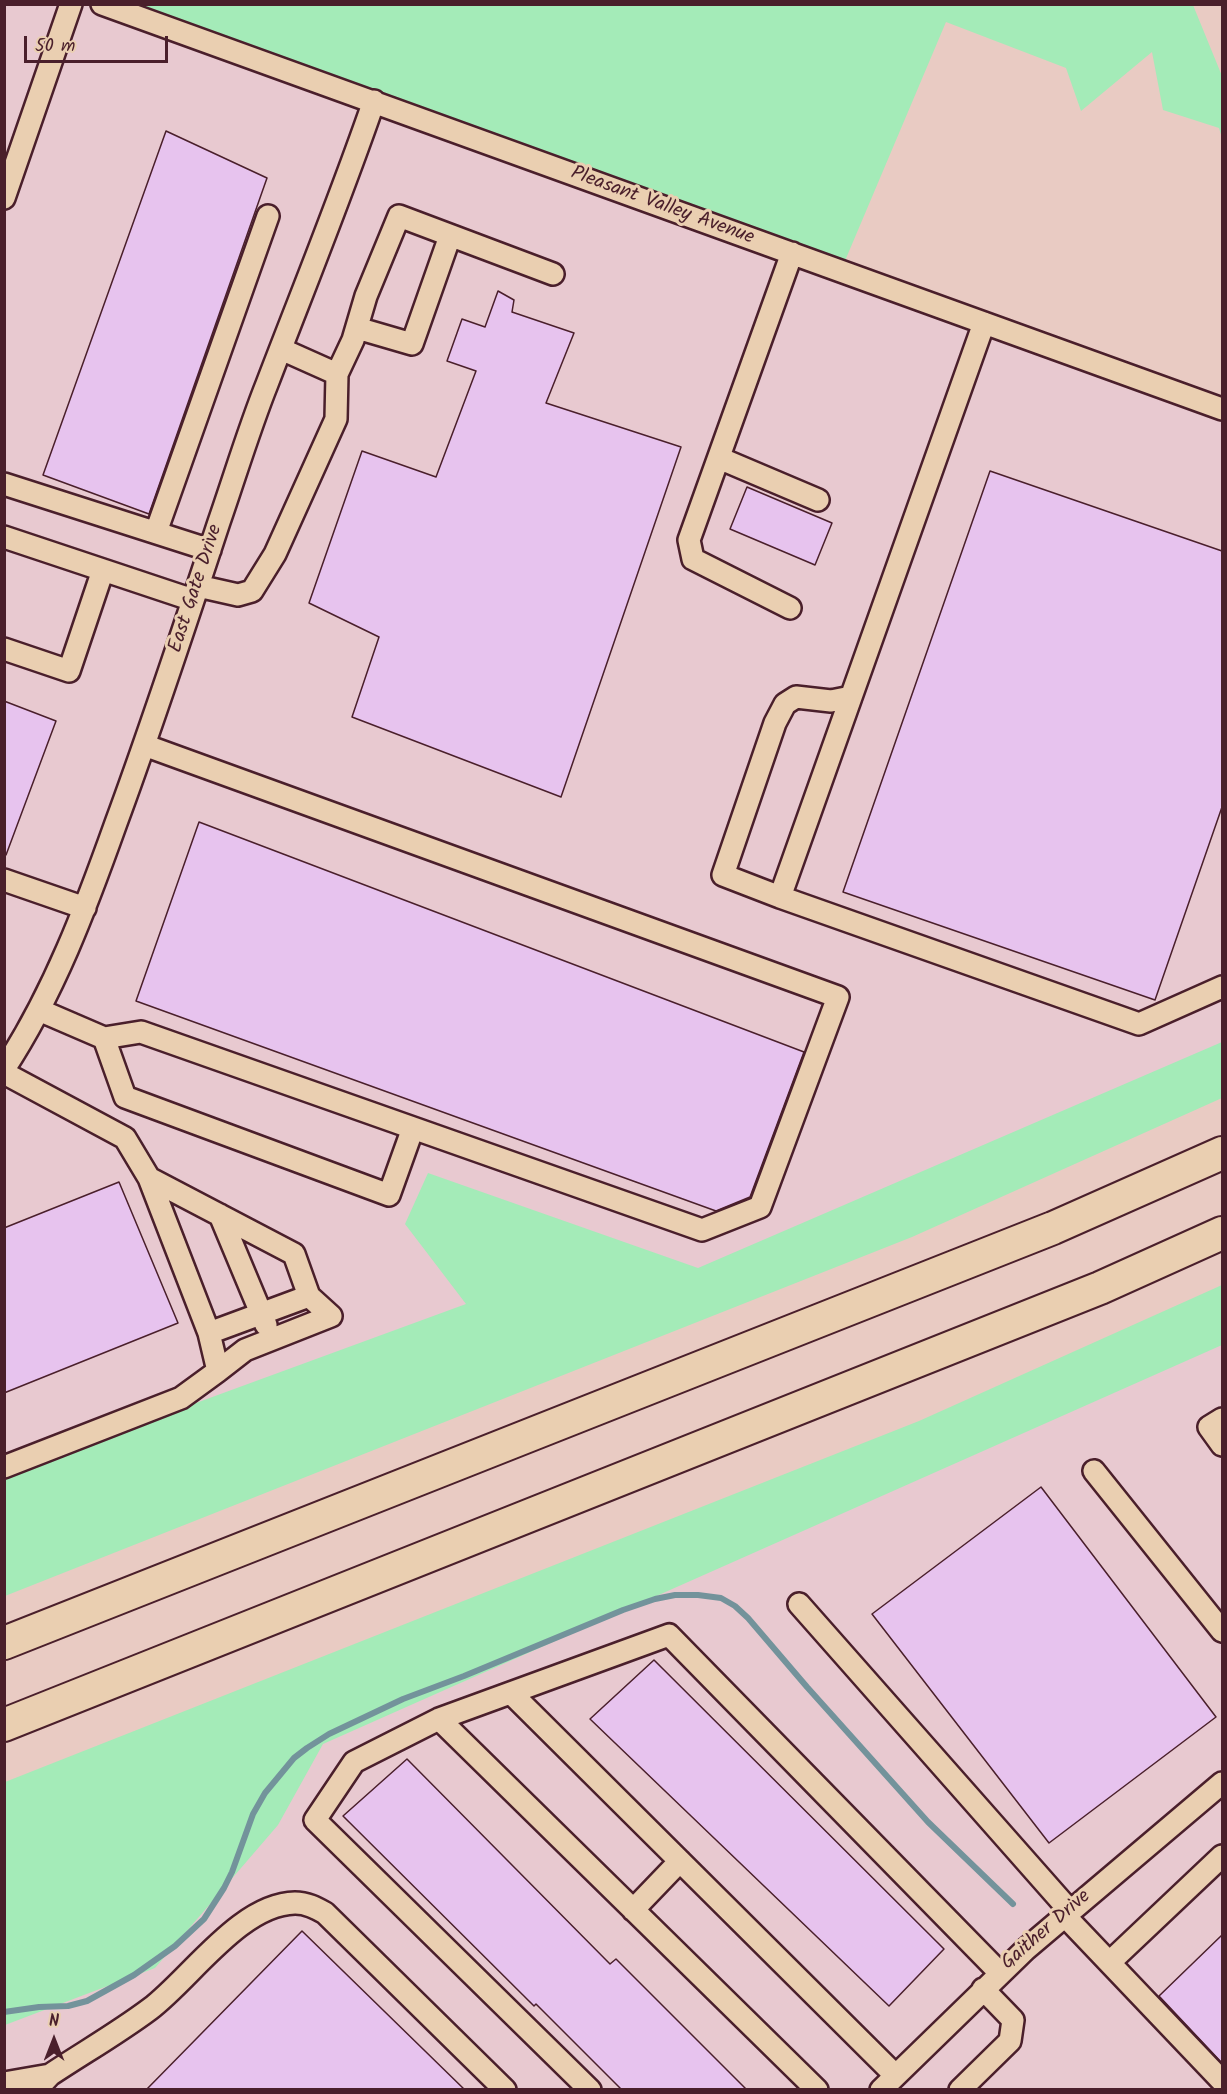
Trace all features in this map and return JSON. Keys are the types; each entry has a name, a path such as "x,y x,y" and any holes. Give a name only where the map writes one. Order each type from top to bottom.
{"highway":[{"path":"4,1643 1053,1228 1222,1153"},
{"path":"4,1725 1089,1293 1222,1233"}],"street":[{"path":"4,198 71,4"},
{"name":"Pleasant Valley Avenue","path":"102,4 1222,409"},
{"name":"East Gate Drive","path":"4,1071 39,1010 84,908 144,745 253,421 352,166 374,101"},
{"path":"156,532 268,216"},
{"path":"4,537 103,570 196,593 238,595 252,591 275,554 336,419 336,374 357,328 366,296 399,216 553,274"},
{"path":"357,328 412,344 450,236"},
{"path":"790,608 693,559 689,540 792,253"},
{"path":"780,897 984,323"},
{"path":"281,349 336,374"},
{"path":"719,458 818,500"},
{"path":"4,484 210,550"},
{"path":"4,649 69,671 103,570"},
{"path":"851,697 831,701 796,697 785,704 775,723 723,875 1139,1024 1222,987"},
{"path":"39,1010 104,1038 141,1032 702,1230 760,1207 838,997 144,745"},
{"path":"4,880 84,908"},
{"path":"104,1038 125,1097 389,1195 413,1128"},
{"path":"4,1071 125,1138 149,1178 209,1333 218,1371"},
{"path":"4,1467 181,1398 245,1350 331,1316 309,1296 294,1254 149,1178"},
{"path":"220,1215 272,1339"},
{"path":"209,1333 309,1296"},
{"path":"1222,1419 1209,1427 1222,1445"},
{"path":"1094,1471 1222,1631"},
{"path":"799,1604 1110,1962 1222,2080"},
{"path":"590,2090 315,1820 354,1762 439,1719 669,1635 1000,1973"},
{"path":"511,1693 680,1861 888,2082"},
{"path":"439,1719 817,2090"},
{"name":"Gaither Drive","path":"888,2082 983,1989 1067,1913 1222,1783"},
{"path":"1110,1962 1222,1856"},
{"path":"633,1910 680,1861"},
{"path":"4,2083 43,2082 151,2008 249,1919 276,1905 295,1903 308,1904 326,1913 505,2090"},
{"path":"960,2090 1010,2041 1013,2020 983,1989"}],"shaded area":[{"path":"5,5 112,5 1222,406 1222,1047 527,1344 5,1547"},
{"path":"1222,1322 1222,2089 5,2090 5,1809"}],"green space":[{"path":"90,5 1193,5 1222,76 1222,138 1219,128 1163,110 1152,52 1081,111 1066,68 946,22 839,275"},
{"path":"1222,1042 1222,1098 912,1237 5,1596 5,1473 466,1304 405,1224 428,1173 698,1268"},
{"path":"1222,1285 1222,1345 323,1744 278,1825 155,1968 5,2025 5,1782 919,1421"}],"building":[{"path":"166,131 267,178 149,514 43,475"},
{"path":"498,291 514,300 512,312 574,333 546,403 681,447 561,797 352,717 379,637 309,603 362,451 436,477 476,371 447,361 462,319 485,327"},
{"path":"990,471 1222,551 1222,807 1155,1000 843,892"},
{"path":"747,487 832,523 815,565 730,529"},
{"path":"4,701 56,721 6,855 4,855"},
{"path":"199,822 804,1052 750,1197 716,1211 136,1001"},
{"path":"119,1182 178,1323 4,1393 4,1228"},
{"path":"1041,1487 1216,1717 1049,1843 872,1614"},
{"path":"654,1660 944,1949 889,2006 590,1719"},
{"path":"407,1759 610,1964 616,1959 747,2090 622,2090 536,2004 534,2006 343,1816"},
{"path":"302,1931 465,2090 146,2090"},
{"path":"1222,1935 1222,2063 1159,1996"}],"waterway":[{"path":"4,2012 68,2006 87,2001 134,1975 175,1946 204,1919 224,1888 253,1814 265,1793 294,1758 329,1734 403,1699 623,1610 675,1595 721,1598 735,1606 928,1822 1013,1904"}]}
